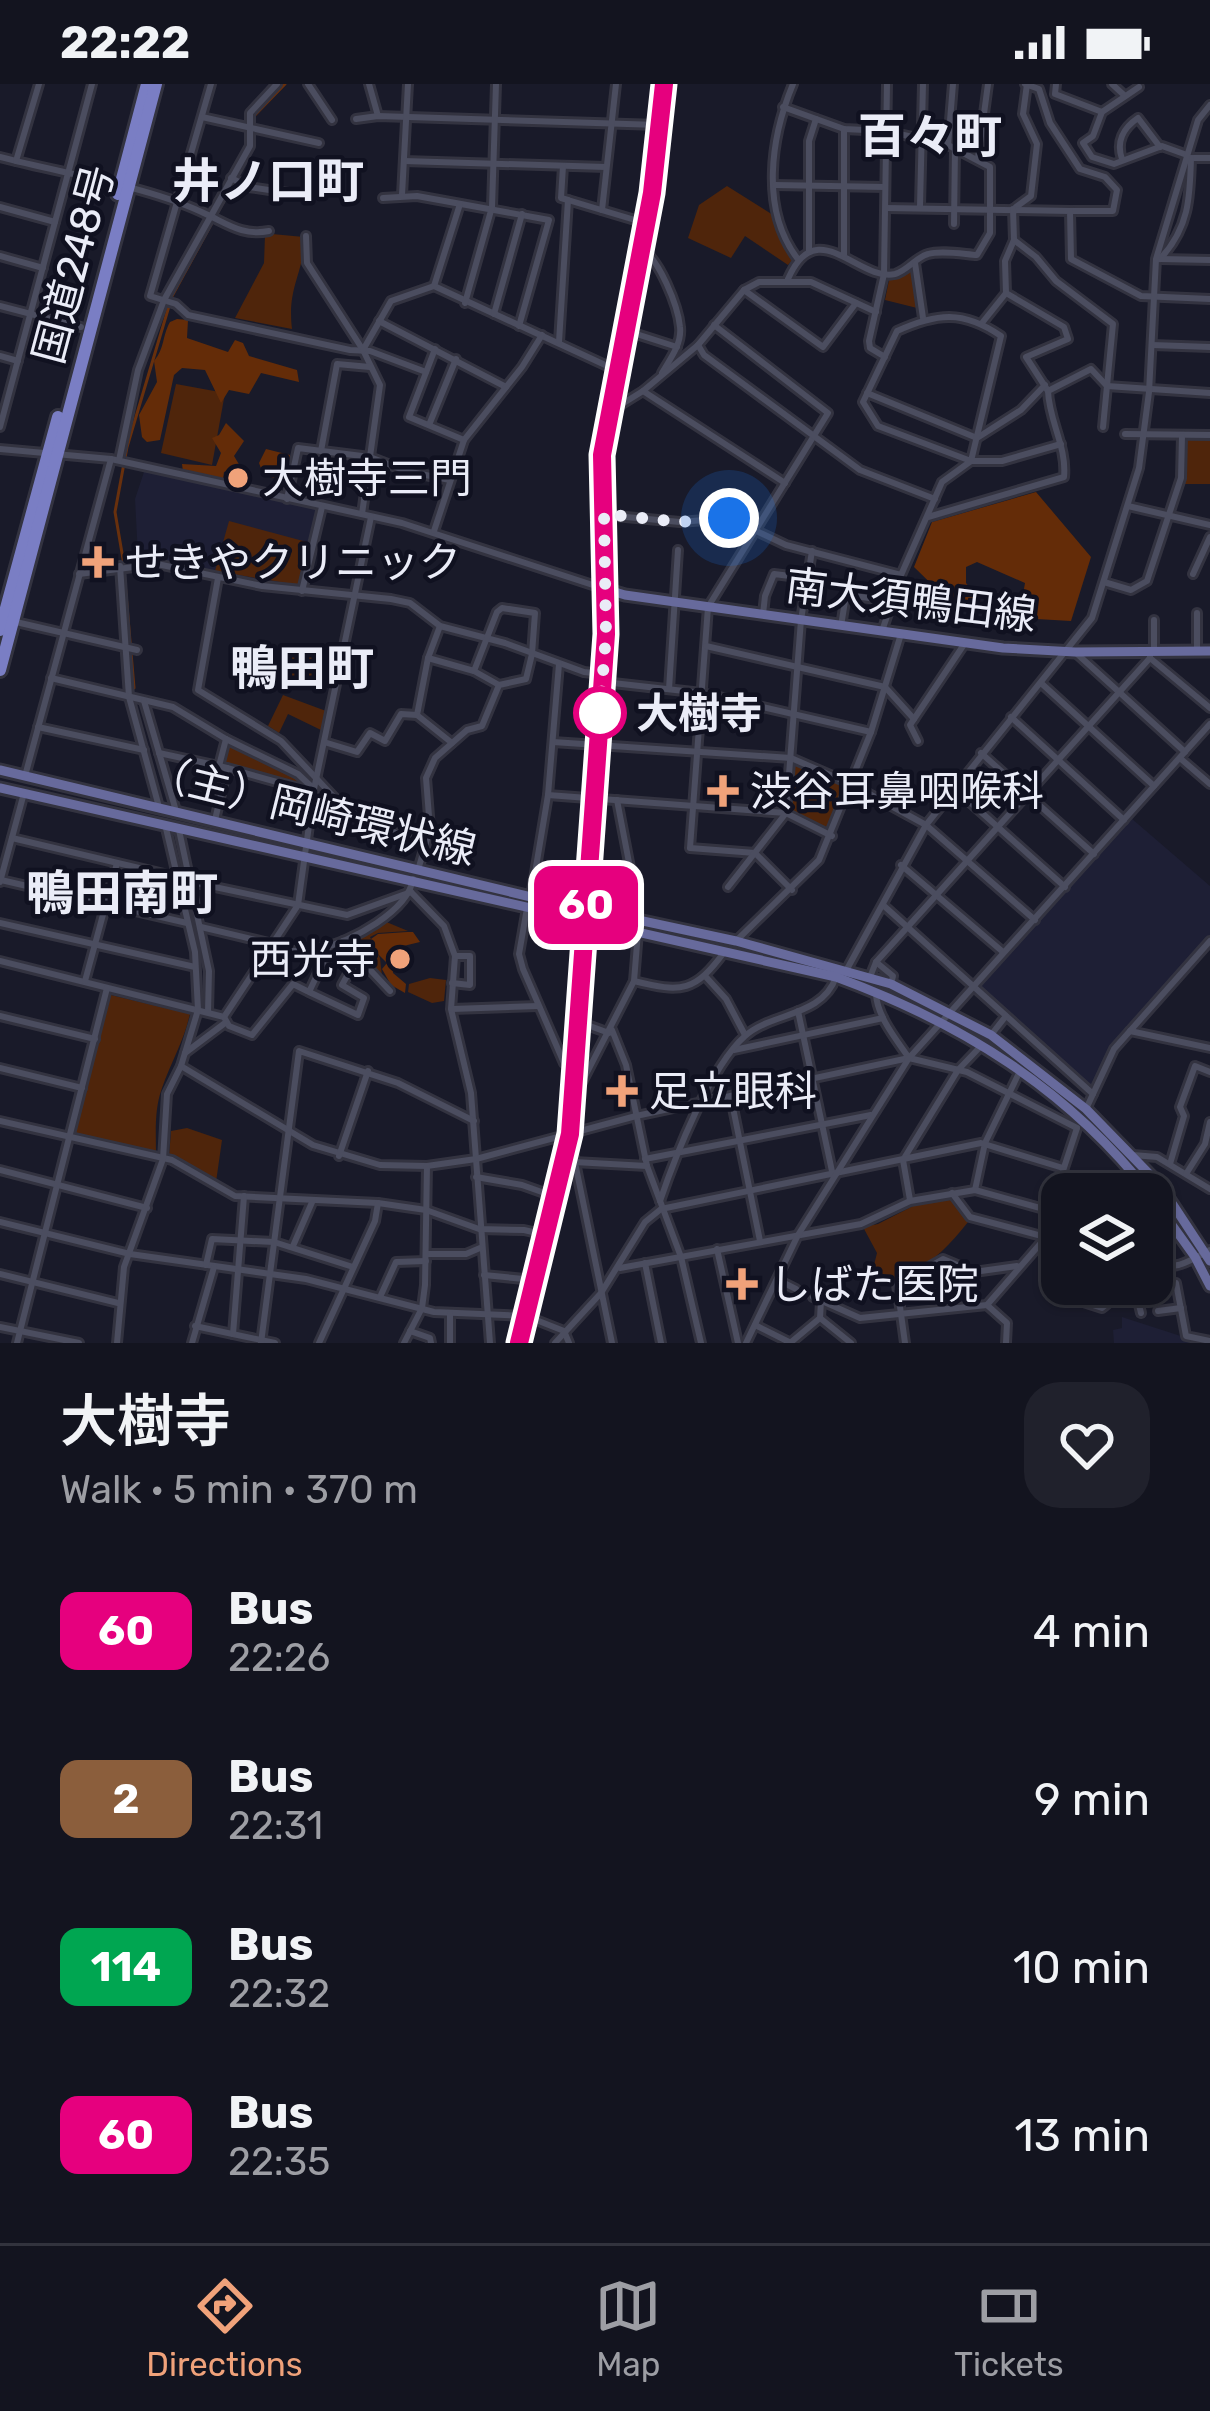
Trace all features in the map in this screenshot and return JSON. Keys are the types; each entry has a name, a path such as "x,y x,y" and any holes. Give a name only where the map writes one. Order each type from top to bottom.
{"highway":[{"name":"国道248号","path":"0,670 4,622 124,189 147,84"},
{"name":"国道248号","path":"53,454 81,327 156,84"}],"main road":[{"path":"519,1343 570,1134 602,678 602,455 646,223 664,84"},
{"name":"南大須鴨田線","path":"605,589 625,596 965,643 1152,655 1210,651"},
{"name":"（主）岡崎環状線","path":"0,770 309,842 416,875"},
{"name":"（主）岡崎環状線","path":"0,788 585,914 638,932 836,977 948,1017"},
{"name":"（主）岡崎環状線","path":"585,914 736,941 891,984 1025,1066 1131,1173"},
{"name":"（主）岡崎環状線","path":"1082,1119 1133,1155 1160,1185 1205,1255 1210,1286"},
{"name":"（主）岡崎環状線","path":"1173,1219 1205,1255"}],"street":[{"path":"16,161 39,84"},
{"path":"0,427 92,84"},
{"path":"211,84 150,296 201,318 363,350 427,372"},
{"path":"25,776 79,574 164,300 208,214 235,180 250,146 250,112 277,84"},
{"path":"308,84 332,120"},
{"path":"369,84 378,116"},
{"path":"402,195 408,84"},
{"path":"465,303 492,207 496,84"},
{"path":"602,210 616,84"},
{"path":"793,84 775,137 774,184 780,230 797,258"},
{"path":"885,357 870,348 869,340 884,274 887,84"},
{"path":"920,208 922,84"},
{"path":"953,84 954,224"},
{"path":"978,158 988,84"},
{"path":"886,208 1113,211 1117,190 1105,177 1080,169 1050,123 1039,89 1026,84 1023,114 1037,144 1030,196 1013,209"},
{"path":"1055,84 1055,94 1102,112"},
{"path":"1112,84 1125,96"},
{"path":"1139,87 1102,112 1094,134 1083,144 1094,158 1114,164 1160,147"},
{"path":"847,969 926,824 981,752 1072,652 1089,624 1129,506 1143,435 1158,259 1200,117 1210,105"},
{"path":"783,107 844,129 921,137 952,146 990,167 990,233 977,255 928,253 897,274 884,274 844,255 809,251 797,258 788,279"},
{"path":"202,117 319,143"},
{"path":"1123,161 1118,147 1126,126 1138,118 1160,147 1188,157 1210,158"},
{"path":"356,119 659,125"},
{"path":"809,251 809,141 816,119"},
{"path":"844,129 844,255"},
{"path":"0,157 178,203 243,231 269,231"},
{"path":"1158,259 1175,243 1190,212 1188,157"},
{"path":"404,160 606,167"},
{"path":"563,166 561,198 646,223"},
{"path":"235,180 249,188 309,196"},
{"path":"774,184 885,187"},
{"path":"383,198 402,195 460,202 549,220 519,326"},
{"path":"559,342 568,200"},
{"path":"434,286 460,202"},
{"path":"0,207 55,222"},
{"path":"982,323 1006,293 1005,261 1014,240 1013,209"},
{"path":"1070,211 1072,259 1142,296 1210,299"},
{"path":"494,314 522,214"},
{"path":"185,1053 225,1020 298,905 316,778 355,597 380,385 307,263 306,236"},
{"path":"1014,240 1036,256 1055,281 1113,324 1103,427"},
{"path":"641,249 654,256 680,328 677,346 660,376"},
{"path":"0,256 43,268"},
{"path":"1158,259 1210,260"},
{"path":"914,263 923,319"},
{"path":"609,404 622,404 643,391 698,345 744,290 759,282 811,282 876,313"},
{"path":"363,350 391,301 434,286 616,370"},
{"path":"744,290 823,347 856,303"},
{"path":"928,517 1064,476 1046,388 1026,357 1068,339 1064,327 1006,293"},
{"path":"0,306 81,327"},
{"path":"882,631 942,482 971,461 1001,335 982,323 933,315 897,331 863,402 878,426 971,461 1002,461 1060,444"},
{"path":"379,321 506,386"},
{"path":"714,325 828,413 708,607 690,848 755,853 792,890"},
{"path":"624,330 677,346"},
{"path":"434,531 464,440 542,335"},
{"path":"698,345 704,356 860,470 935,499"},
{"path":"1152,345 1210,347"},
{"path":"435,349 409,417 464,440"},
{"path":"0,356 18,361"},
{"path":"429,425 456,359"},
{"path":"321,451 337,364 370,367"},
{"path":"977,438 1046,388 1091,369 1107,386 1210,393"},
{"path":"643,391 785,483"},
{"path":"867,393 977,438"},
{"path":"1125,434 1210,435"},
{"path":"1104,582 1131,590 1147,581 1181,478 1182,436"},
{"path":"287,499 298,448 370,457 450,480"},
{"path":"0,449 131,463 434,531 605,589"},
{"path":"1129,506 1210,525"},
{"path":"302,592 322,507"},
{"path":"604,514 680,522 729,518 787,544 901,575"},
{"path":"1193,574 1210,537"},
{"path":"669,689 678,550"},
{"path":"728,886 786,813 801,620 812,551"},
{"path":"79,574 120,566 170,566 302,592 410,603 440,626 602,678 702,693 871,732"},
{"path":"120,566 129,697 159,807"},
{"path":"763,614 774,574 806,578"},
{"path":"218,577 198,690 281,741 350,813 424,845"},
{"path":"842,626 846,595 892,601"},
{"path":"428,658 474,671 499,686 526,679 535,613 502,608 484,638 474,671"},
{"path":"1197,614 1197,651"},
{"path":"871,977 876,962 1152,655 1154,620"},
{"path":"4,622 136,650"},
{"path":"417,715 428,658 440,626"},
{"path":"736,941 792,890 819,860 832,836 902,634"},
{"path":"918,741 910,724 965,643"},
{"path":"706,646 885,687 914,719"},
{"path":"1072,652 1210,784"},
{"path":"1152,655 1210,708"},
{"path":"559,664 548,796 519,954 564,1063 574,1068"},
{"path":"51,678 173,707 298,774 314,790"},
{"path":"1041,682 1154,786"},
{"path":"201,927 272,947 327,947 343,941 411,892 430,829 425,778 435,758 467,730 482,726 499,686"},
{"path":"144,701 176,811"},
{"path":"324,742 357,752 370,734 385,741 401,714 417,715 452,743"},
{"path":"1011,717 1124,820"},
{"path":"742,1343 833,1176 909,1058 1210,724"},
{"path":"38,727 144,750"},
{"path":"215,820 226,739"},
{"path":"553,742 791,758 926,824 1035,920"},
{"path":"981,752 1094,854"},
{"path":"159,753 314,790"},
{"path":"954,788 1065,887"},
{"path":"24,793 0,882 187,923"},
{"path":"548,796 786,813 832,836"},
{"path":"617,800 631,873 633,919"},
{"path":"165,823 203,1011"},
{"path":"117,1343 118,1303 130,1254 163,1159 167,1094 203,1011 210,982 178,827"},
{"path":"12,838 177,877"},
{"path":"85,982 117,862"},
{"path":"901,865 1004,953"},
{"path":"191,882 347,916 411,892"},
{"path":"411,892 444,926 455,956 451,1010 474,1120 490,1343"},
{"path":"883,904 1093,1094"},
{"path":"0,922 196,968"},
{"path":"573,1090 580,1088 634,981 638,932"},
{"path":"343,941 390,992"},
{"path":"1061,1173 1114,1049 1210,941"},
{"path":"309,992 327,947"},
{"path":"634,981 683,988 706,977 724,951"},
{"path":"452,983 470,985 470,956 455,956"},
{"path":"0,962 203,1011 252,1035 293,984 358,1015 364,998 342,985 357,958"},
{"path":"876,962 893,976 891,984"},
{"path":"706,977 726,999 745,1035"},
{"path":"555,1343 620,1268 645,1222 660,1207 676,1155 745,1035 827,993 836,977"},
{"path":"17,1343 107,988"},
{"path":"876,992 874,1000 909,1058"},
{"path":"451,1010 538,1006"},
{"path":"798,1011 833,1176"},
{"path":"0,1016 94,1039"},
{"path":"910,1201 903,1160 958,1070 1006,1016"},
{"path":"734,1050 883,1018"},
{"path":"577,1022 610,1032 626,1065 646,1162 681,1257 700,1343"},
{"path":"1130,1031 1210,1048"},
{"path":"975,1190 985,1143 1040,1046"},
{"path":"262,1341 299,1051 368,1072 474,1120"},
{"path":"181,1066 287,1131 340,1156 380,1165 427,1166 476,1159 636,1116 909,1058 958,1070 1082,1119"},
{"path":"1170,1164 1184,1116 1180,1107 1195,1066 1210,1072"},
{"path":"0,1067 82,1088"},
{"path":"340,1156 368,1072"},
{"path":"730,1097 760,1241"},
{"path":"574,1162 646,1162 872,1115"},
{"path":"0,1121 185,1166 235,1196 378,1203 426,1210 479,1229 546,1235"},
{"path":"1186,1174 1205,1144 1210,1122"},
{"path":"570,1134 612,1343"},
{"path":"660,1207 985,1143 1063,1168"},
{"path":"1133,1155 1145,1154 1170,1164 1210,1189"},
{"path":"404,1343 422,1308 427,1166"},
{"path":"0,1170 147,1208"},
{"path":"476,1177 557,1197"},
{"path":"620,1268 861,1224 910,1201 952,1193 975,1190 1041,1208"},
{"path":"952,1193 970,1216 1041,1234"},
{"path":"233,1334 244,1196"},
{"path":"293,1247 313,1200"},
{"path":"319,1343 375,1221 378,1203"},
{"path":"0,1222 130,1254 343,1288 450,1314 526,1316 564,1331 569,1343"},
{"path":"192,1343 212,1240 274,1242 353,1267"},
{"path":"851,1343 820,1318 817,1299 860,1318 988,1305 1041,1241"},
{"path":"380,1298 395,1262 481,1248"},
{"path":"717,1249 742,1343"},
{"path":"1173,1266 1205,1255"},
{"path":"905,1343 897,1285 944,1259 974,1272 1017,1266"},
{"path":"645,1263 662,1343"},
{"path":"0,1274 118,1303"},
{"path":"484,1275 534,1280"},
{"path":"778,1280 796,1288"},
{"path":"1173,1283 1177,1283 1186,1336 1210,1341"},
{"path":"988,1305 1007,1323 1006,1343"},
{"path":"1139,1305 1141,1313"},
{"path":"1158,1311 1181,1308"},
{"path":"450,1314 450,1343"},
{"path":"754,1325 790,1343 820,1318"},
{"path":"195,1326 274,1343"},
{"path":"0,1327 79,1343"},
{"path":"410,1331 430,1338 430,1343"}],"shaded area":[{"path":"727,186 773,215 781,242 794,258 788,265 745,236 731,258 688,238 699,205"},
{"path":"265,235 304,237 292,329 235,318 264,263"},
{"path":"914,268 917,308 885,300 889,280"},
{"path":"188,320 187,338 228,352 235,340 243,343 249,356 297,370 299,382 261,373 249,394 229,390 221,403 205,370 182,368 174,375 160,440 147,442 139,415 157,382 154,361 170,322"},
{"path":"176,384 225,393 212,465 161,453"},
{"path":"226,423 244,441 234,456 240,466 224,472 223,479 183,472 182,464 216,466 221,453 212,438"},
{"path":"1210,438 1210,484 1184,484 1184,439"},
{"path":"266,449 290,455 285,477 263,471 259,463"},
{"path":"145,469 319,509 299,588 138,556 135,499"},
{"path":"1036,492 1091,557 1071,621 1019,618 1025,583 977,562 966,567 966,583 985,608 956,608 914,567 932,522"},
{"path":"229,521 307,542 298,585 215,571"},
{"path":"291,644 327,650 325,661 337,664 334,670 322,668 318,683 286,676"},
{"path":"283,695 326,711 321,730 288,714 279,733 268,726"},
{"path":"228,743 294,775 306,789 222,765"},
{"path":"794,762 849,785 830,832 788,811"},
{"path":"1131,818 1210,886 1210,935 1109,1047 1093,1088 979,987"},
{"path":"384,921 408,931 370,937 382,976 353,949 352,939"},
{"path":"413,932 420,942 391,949 393,973 406,984 405,993 391,985 382,969 387,963 371,939 378,934"},
{"path":"430,978 446,980 444,1001 432,1003 408,992 409,984"},
{"path":"111,995 190,1014 159,1096 156,1156 74,1135"},
{"path":"187,1128 222,1140 216,1182 169,1156 171,1131"},
{"path":"951,1198 968,1222 957,1235 913,1272 868,1289 877,1253 863,1227 913,1206"},
{"path":"1122,1317 1195,1343 1114,1343 1113,1330 1122,1328"}],"waterway":[{"path":"253,117 285,84"},
{"path":"134,688 115,512 127,447 172,296 254,146 254,133"}],"bus line":[{"name":"60","path":"519,1343 570,1134 606,634 602,455 652,193 664,84"}],"place":[{"name":"大樹寺三門","path":"238,478"},
{"name":"せきやクリニック","path":"98,562"},
{"name":"大樹寺","path":"600,713"},
{"name":"渋谷耳鼻咽喉科","path":"723,791"},
{"name":"西光寺","path":"400,959"},
{"name":"足立眼科","path":"622,1091"},
{"name":"しばた医院","path":"742,1284"}],"district":[{"name":"百々町","path":"930,136"},
{"name":"井ノ口町","path":"268,181"},
{"name":"鴨田町","path":"302,668"},
{"name":"鴨田南町","path":"122,893"}],"route":[{"path":"600,713 606,634 604,514 680,522 729,518"}]}
